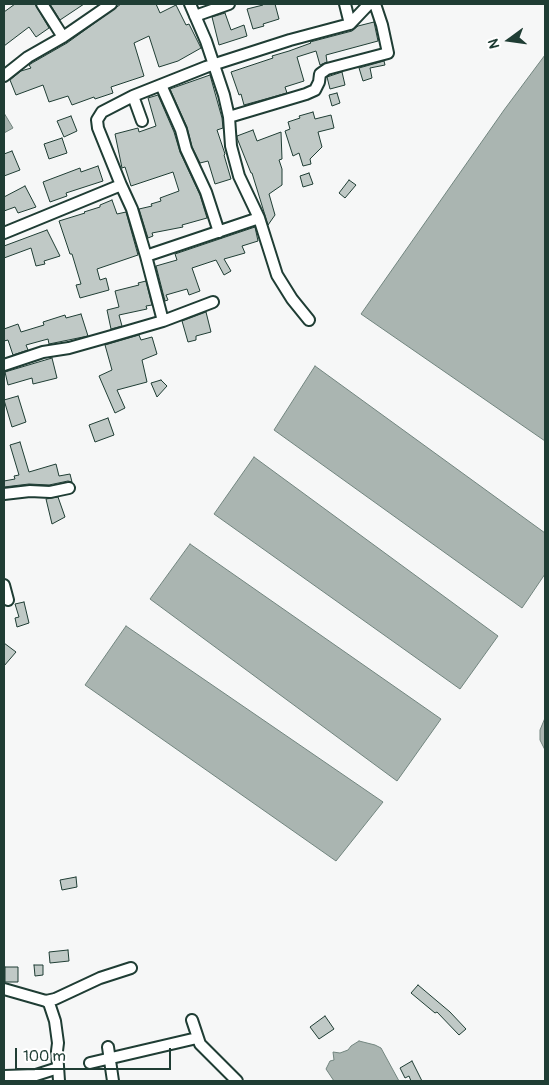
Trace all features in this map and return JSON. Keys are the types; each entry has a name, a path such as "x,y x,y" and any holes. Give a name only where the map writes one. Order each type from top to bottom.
{"street":[{"path":"42,4 62,37"},
{"path":"4,76 28,57 62,37 110,4"},
{"path":"190,4 206,42 230,117 231,146 239,176 259,218 277,275 292,299 309,320"},
{"path":"195,16 229,4"},
{"path":"345,4 350,24"},
{"path":"163,321 132,209 98,128 97,120 102,112 133,96 214,65 290,40 350,24 369,4"},
{"path":"230,117 306,94 315,90 320,82 320,74 327,70 388,53 375,4"},
{"path":"162,86 174,111 186,150 206,192 219,232"},
{"path":"133,96 142,121"},
{"path":"4,233 121,185"},
{"path":"146,256 259,218"},
{"path":"4,365 17,359 69,348 163,321 213,302"},
{"path":"4,494 30,491 50,492 69,488"},
{"path":"4,586 8,600"},
{"path":"4,989 46,1001 55,999 100,978 131,968"},
{"path":"46,1001 49,1004 55,1022 58,1043 59,1081"},
{"path":"192,1020 197,1038 213,1058 237,1081"},
{"path":"90,1063 197,1038"},
{"path":"108,1047 113,1081"},
{"path":"4,1076 36,1075 58,1068"}],"shaded area":[{"path":"545,55 545,441 361,314 504,110"},
{"path":"4,113 13,128 4,133"},
{"path":"315,366 545,533 545,574 522,608 274,430"},
{"path":"254,457 498,636 460,689 214,514"},
{"path":"190,544 441,719 397,781 150,599"},
{"path":"126,626 383,802 336,861 85,685"},
{"path":"545,718 545,750 540,740 540,730"},
{"path":"359,1041 381,1048 399,1081 334,1081 326,1069 330,1061 334,1060 333,1052 340,1053 348,1050"}],"building":[{"path":"15,4 35,4 49,28 36,37 29,27 4,46 4,12"},
{"path":"50,4 84,4 60,20"},
{"path":"121,4 156,4 160,13 176,5 186,25 189,24 201,48 178,61 159,67 149,36 134,43 144,76 111,87 113,93 72,105 68,96 49,102 43,85 16,95 10,80 21,71 31,68 29,65 67,43"},
{"path":"263,4 275,4 279,19 253,29 247,9"},
{"path":"225,13 231,30 244,25 247,36 219,45 212,17"},
{"path":"374,22 378,41 326,55 327,62 320,65 316,51 297,57 304,81 285,87 287,93 244,105 231,72 273,58 272,56 310,42 352,31 358,26"},
{"path":"384,61 385,65 370,68 372,78 363,81 359,68"},
{"path":"342,72 345,85 330,89 327,77"},
{"path":"210,75 222,118 223,128 217,130 231,179 215,184 208,161 200,163 192,147 187,127 170,89"},
{"path":"337,93 340,103 332,106 329,95"},
{"path":"158,95 174,132 180,152 200,195 207,218 182,225 183,227 152,233 153,236 148,238 139,209 152,206 151,204 161,201 160,198 179,191 173,172 131,186 125,167 122,168 115,134 138,128 139,132 156,126 148,98"},
{"path":"313,112 315,119 331,115 334,128 318,132 322,147 310,159 311,164 303,166 299,153 293,156 285,131 290,129 288,122"},
{"path":"71,116 77,131 64,137 57,121"},
{"path":"253,130 257,141 281,132 282,159 279,160 282,169 282,185 269,194 275,215 268,225 252,173 237,138 237,136"},
{"path":"62,138 67,153 49,159 44,144"},
{"path":"12,151 20,170 4,176 4,154"},
{"path":"98,166 103,181 66,193 67,196 50,202 43,182 80,168 81,172"},
{"path":"309,173 313,184 303,187 300,176"},
{"path":"349,180 356,185 345,198 339,193"},
{"path":"25,186 36,207 18,213 15,207 4,211 4,197"},
{"path":"112,200 117,214 126,212 138,255 97,269 100,280 106,278 109,290 80,298 76,285 81,284 59,221 85,213"},
{"path":"255,227 258,241 242,246 245,253 224,259 231,271 224,275 216,260 192,268 200,291 189,295 187,289 166,295 168,300 165,301 156,266 177,260 175,254"},
{"path":"47,230 60,256 44,261 45,264 36,266 31,248 4,258 4,246"},
{"path":"146,281 152,305 146,306 147,309 119,315 122,326 111,329 107,310 119,307 115,291 139,285 138,283"},
{"path":"206,312 211,332 196,336 196,340 188,342 182,321"},
{"path":"81,314 88,336 49,344 48,339 26,345 28,350 13,355 8,340 4,341 4,329 18,324 21,332 44,325 43,322 65,315 66,318"},
{"path":"139,335 141,340 152,337 157,354 142,360 147,382 117,390 125,408 115,413 99,376 112,370 105,345"},
{"path":"52,358 57,378 33,384 32,378 8,385 5,372"},
{"path":"161,380 167,386 157,397 151,383"},
{"path":"18,396 26,422 12,427 4,400"},
{"path":"108,418 114,435 95,442 89,425"},
{"path":"20,442 29,472 56,464 59,476 70,474 72,482 4,487 4,481 15,479 14,476 19,475 10,445"},
{"path":"58,497 65,517 52,524 46,499"},
{"path":"24,602 29,623 17,627 15,618 19,617 15,604"},
{"path":"4,643 16,652 4,666"},
{"path":"76,877 77,887 62,890 60,880"},
{"path":"68,950 69,961 50,963 49,952"},
{"path":"34,965 43,965 43,975 35,976"},
{"path":"5,967 18,967 18,982 5,982"},
{"path":"418,985 450,1012 466,1029 459,1035 437,1012 435,1013 411,993"},
{"path":"325,1016 334,1029 319,1039 310,1027"},
{"path":"412,1061 422,1081 411,1081 409,1076 405,1078 400,1068"}]}
